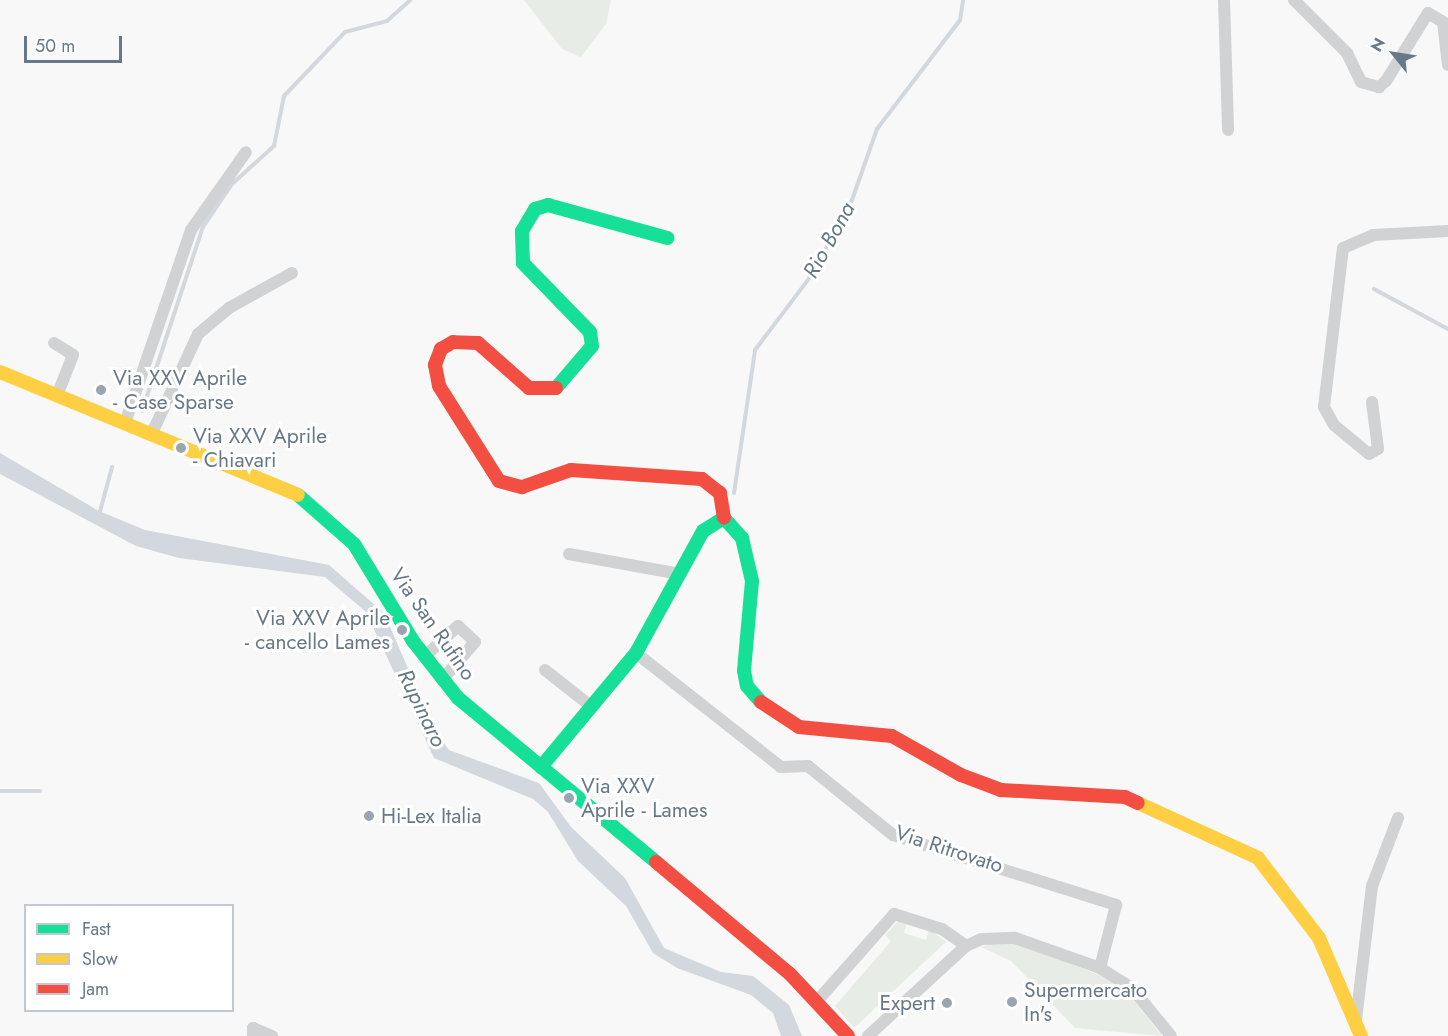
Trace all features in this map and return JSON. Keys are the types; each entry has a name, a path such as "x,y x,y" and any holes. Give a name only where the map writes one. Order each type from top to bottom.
{"street":[{"path":"1224,0 1228,130"},
{"path":"1294,0 1347,53 1361,82 1379,87 1386,81 1428,13 1443,22 1448,65"},
{"path":"126,420 191,230 246,152"},
{"path":"668,238 548,205 536,209 522,231 523,263 590,332 592,346 585,359 559,387 546,392 529,388 478,343 453,342 441,349 435,365 439,386 499,481 522,487 570,470 702,479 720,493 724,518 742,538 752,581 747,686 781,718 799,727 892,736 961,775 1001,789 1125,796 1241,846 1258,858 1319,938 1361,1036"},
{"path":"1372,402 1378,449 1368,454 1334,425 1324,407 1343,248 1373,235 1448,231"},
{"path":"153,431 198,334 229,308 292,273"},
{"path":"54,343 73,355 58,393"},
{"name":"Via San Rufino","path":"0,372 153,431 309,499 354,544 424,657 442,680 541,767 818,1000 848,1036"},
{"path":"541,767 636,653 703,531 724,518"},
{"path":"569,554 680,574"},
{"path":"424,657 458,626 475,642 442,680"},
{"name":"Via Ritrovato","path":"636,653 781,767 808,765 893,835 1116,905 1100,968"},
{"path":"544,670 592,707"},
{"path":"1356,1020 1372,886 1398,818"},
{"path":"818,1000 894,914 942,928 966,946"},
{"path":"868,1036 966,946 982,939 1015,938 1100,968 1131,987 1171,1036"},
{"path":"254,1036 253,1028 272,1036"}],"shaded area":[{"path":"524,0 611,0 606,24 581,57 562,49"},
{"path":"900,919 907,922 904,933 926,940 929,929 946,942 854,1028 835,1006 891,941 885,935"},
{"path":"998,942 1013,942 1110,979 1124,988 1162,1036 1075,1028 1011,961 981,947"}],"water":[{"name":"Rupinaro","path":"0,453 99,511 145,530 329,565 384,613 435,731 449,750 539,783 571,827 625,878 664,948 721,972 753,976 789,1005 802,1036 781,1036 773,1013 751,995 677,968 653,953 626,906 578,861 548,812 533,799 434,758 366,612 325,577 179,558 136,546 0,474"}],"waterway":[{"path":"142,411 203,227 232,184 274,146 284,96 345,32 387,21 410,0"},
{"name":"Rio Bona","path":"734,493 755,350 811,276 852,200 877,129 960,20 963,0"},
{"path":"1374,289 1448,329"},
{"path":"99,515 112,467"},
{"path":"0,791 40,791"}],"traffic: fast":[{"path":"556,388 592,346 590,332 523,263 522,231 535,209 548,205 668,238"},
{"path":"298,495 354,544 413,641 458,698 656,862"},
{"path":"541,767 636,653 703,531 724,518 742,538 752,581 744,671 747,686 761,702"}],"traffic: slow":[{"path":"0,372 298,495"},
{"path":"1138,803 1258,858 1319,938 1361,1036"}],"traffic: jam":[{"path":"556,388 529,388 478,343 453,342 441,349 435,365 439,386 499,481 522,487 571,470 702,479 720,493 724,518"},
{"path":"761,702 799,727 892,736 961,775 1001,790 1125,797 1138,803"},
{"path":"656,862 790,974 848,1036"}],"place":[{"name":"Via XXV Aprile - Case Sparse","path":"101,390"},
{"name":"Via XXV Aprile - Chiavari","path":"181,448"},
{"name":"Via XXV Aprile - cancello Lames","path":"402,630"},
{"name":"Via XXV Aprile - Lames","path":"569,798"},
{"name":"Hi-Lex Italia","path":"369,816"},
{"name":"Supermercato In's","path":"1012,1002"},
{"name":"Expert","path":"947,1003"}]}
